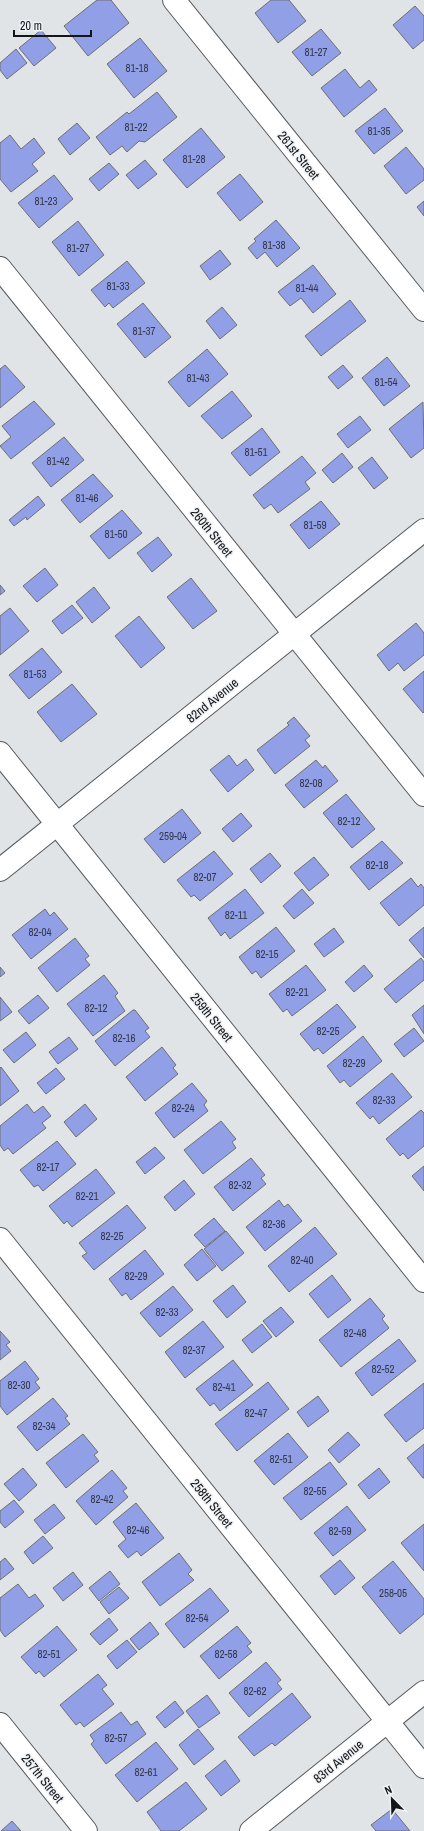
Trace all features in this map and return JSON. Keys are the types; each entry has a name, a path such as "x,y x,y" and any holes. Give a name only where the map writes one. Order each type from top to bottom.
{"street":[{"name":"261st Street","path":"174,0 424,310"},
{"name":"260th Street","path":"0,268 424,795"},
{"name":"82nd Avenue","path":"0,870 424,530"},
{"name":"259th Street","path":"0,754 424,1281"},
{"name":"258th Street","path":"0,1240 424,1767"},
{"name":"83rd Avenue","path":"251,1831 424,1692"},
{"name":"257th Street","path":"0,1724 86,1831"}],"building":[{"path":"97,0 111,0 129,23 88,56 64,26"},
{"path":"271,0 289,0 306,21 278,43 255,13"},
{"path":"415,6 424,16 424,40 413,49 393,25"},
{"path":"321,29 341,53 312,76 292,52"},
{"path":"41,30 56,48 34,66 19,48"},
{"path":"140,38 167,71 134,98 107,64"},
{"path":"16,49 27,63 7,79 0,70 0,63"},
{"path":"345,69 360,88 369,80 377,90 344,117 321,88"},
{"path":"157,92 177,117 145,142 139,141 127,152 122,146 110,155 96,137 127,112 129,114"},
{"path":"385,108 403,131 374,154 355,131"},
{"path":"77,123 90,138 70,155 58,139"},
{"path":"201,128 225,157 187,188 163,160"},
{"path":"10,135 21,149 34,138 45,153 32,164 38,171 11,192 0,179 0,143"},
{"path":"406,147 424,169 424,180 406,194 384,166"},
{"path":"145,160 157,174 138,189 126,175"},
{"path":"109,163 119,174 99,191 89,179"},
{"path":"240,174 263,202 240,221 217,193"},
{"path":"54,175 73,199 39,228 18,203"},
{"path":"424,201 424,216 417,207"},
{"path":"276,220 300,248 277,267 265,252 257,259 248,248 256,241 254,239"},
{"path":"78,221 104,255 79,276 52,242"},
{"path":"220,250 231,264 210,280 200,266"},
{"path":"127,261 145,283 113,308 109,303 105,307 91,290"},
{"path":"313,265 336,294 313,313 301,298 290,306 278,292"},
{"path":"350,300 366,321 321,356 305,336"},
{"path":"143,303 171,337 145,358 117,324"},
{"path":"222,307 237,325 220,339 206,321"},
{"path":"207,349 228,374 189,407 168,382"},
{"path":"387,357 410,386 384,406 362,378"},
{"path":"5,365 25,387 0,408 0,369"},
{"path":"343,365 353,377 338,389 328,377"},
{"path":"232,391 252,416 222,439 201,416"},
{"path":"34,401 55,424 11,459 0,446 11,437 2,426"},
{"path":"423,402 424,448 411,458 389,429"},
{"path":"360,416 371,430 348,448 337,434"},
{"path":"262,428 280,452 250,476 231,453"},
{"path":"64,437 84,460 51,487 32,463"},
{"path":"342,453 353,467 333,483 322,470"},
{"path":"302,456 316,473 305,482 310,489 278,513 271,504 264,509 253,495"},
{"path":"372,457 388,478 374,489 358,468"},
{"path":"93,474 113,496 80,523 61,500"},
{"path":"38,496 45,505 27,520 26,517 14,526 9,520"},
{"path":"321,501 340,524 309,549 290,525"},
{"path":"122,510 142,533 109,559 90,536"},
{"path":"158,537 172,555 152,572 137,553"},
{"path":"45,568 58,585 37,602 23,586"},
{"path":"191,578 217,611 193,629 167,597"},
{"path":"0,585 5,591 0,595"},
{"path":"94,587 110,608 92,623 76,602"},
{"path":"72,605 83,618 62,634 52,621"},
{"path":"10,608 29,631 0,655 0,616"},
{"path":"139,616 165,648 141,668 115,636"},
{"path":"416,623 424,633 424,655 404,671 398,663 389,671 377,655"},
{"path":"42,648 62,672 29,699 9,675"},
{"path":"424,671 424,712 423,713 403,689"},
{"path":"72,684 97,714 61,742 37,712"},
{"path":"294,717 310,736 305,740 310,746 275,774 257,750 289,725 287,723"},
{"path":"229,755 237,766 246,759 254,770 228,792 210,770"},
{"path":"316,760 323,768 325,765 338,781 304,808 285,785"},
{"path":"346,794 375,829 352,848 323,813"},
{"path":"182,809 201,833 164,863 144,839"},
{"path":"241,813 252,826 233,842 222,829"},
{"path":"382,841 403,863 369,890 350,867"},
{"path":"214,851 233,874 200,901 194,895 191,897 177,880"},
{"path":"270,853 281,866 261,883 250,869"},
{"path":"314,857 329,875 309,891 294,873"},
{"path":"411,878 418,887 421,884 424,888 424,905 399,926 380,903"},
{"path":"245,889 264,913 230,939 225,932 221,936 208,918"},
{"path":"302,889 314,903 294,919 283,906"},
{"path":"45,909 50,916 54,912 68,929 31,959 12,935"},
{"path":"276,927 295,951 261,978 256,971 252,974 239,957"},
{"path":"424,927 424,958 409,940"},
{"path":"334,928 344,942 324,957 314,944"},
{"path":"75,938 89,956 85,959 90,965 57,992 38,968"},
{"path":"421,958 424,962 424,980 396,1003 384,989"},
{"path":"306,965 326,990 292,1016 287,1009 283,1012 269,994"},
{"path":"364,965 373,976 354,992 345,982"},
{"path":"0,967 5,973 0,977"},
{"path":"104,975 118,993 115,996 125,1011 93,1036 67,1004"},
{"path":"38,995 49,1008 29,1024 18,1011"},
{"path":"0,997 12,1012 0,1021"},
{"path":"337,1004 356,1027 323,1054 318,1048 314,1051 300,1034"},
{"path":"424,1005 424,1034 412,1015"},
{"path":"133,1010 135,1010 149,1028 145,1031 150,1037 115,1066 95,1041"},
{"path":"414,1028 424,1041 404,1057 394,1044"},
{"path":"26,1032 36,1045 14,1063 3,1050"},
{"path":"363,1036 382,1061 350,1087 344,1080 340,1083 327,1066"},
{"path":"69,1037 78,1049 58,1064 49,1052"},
{"path":"162,1047 176,1065 173,1068 178,1074 145,1101 126,1077"},
{"path":"1,1067 19,1091 0,1106 0,1068"},
{"path":"56,1068 65,1079 46,1094 37,1083"},
{"path":"392,1073 412,1097 379,1124 373,1116 370,1119 356,1103"},
{"path":"192,1083 207,1101 204,1105 208,1111 174,1138 155,1113"},
{"path":"27,1104 34,1113 43,1106 51,1116 42,1123 46,1128 13,1154 8,1148 4,1151 0,1145 0,1126"},
{"path":"85,1104 97,1119 76,1137 64,1122"},
{"path":"421,1110 424,1113 424,1146 408,1159 403,1153 400,1156 386,1139"},
{"path":"221,1121 236,1139 232,1142 236,1148 203,1174 184,1150"},
{"path":"57,1141 76,1164 43,1191 38,1185 34,1187 20,1170"},
{"path":"155,1147 165,1158 145,1174 136,1162"},
{"path":"251,1158 265,1175 261,1178 266,1184 233,1211 214,1187"},
{"path":"424,1166 424,1191 412,1176"},
{"path":"96,1169 115,1193 72,1227 67,1221 64,1224 49,1206"},
{"path":"184,1180 195,1194 175,1211 164,1197"},
{"path":"279,1200 284,1207 288,1204 302,1221 265,1251 246,1227"},
{"path":"127,1205 146,1228 94,1270 82,1256 87,1253 79,1243"},
{"path":"214,1218 225,1231 205,1247 194,1235"},
{"path":"315,1227 337,1254 289,1292 268,1266"},
{"path":"226,1231 244,1253 222,1271 204,1249"},
{"path":"202,1249 216,1266 197,1281 184,1265"},
{"path":"145,1250 164,1274 131,1300 126,1293 122,1296 109,1279"},
{"path":"332,1275 351,1300 328,1318 309,1294"},
{"path":"233,1285 246,1302 227,1318 213,1301"},
{"path":"173,1286 193,1310 160,1337 140,1313"},
{"path":"370,1298 385,1316 382,1319 389,1328 341,1367 319,1340"},
{"path":"281,1307 294,1322 276,1337 263,1321"},
{"path":"203,1321 224,1347 185,1378 165,1352"},
{"path":"262,1324 272,1337 252,1353 242,1340"},
{"path":"0,1331 10,1342 6,1345 11,1351 0,1360"},
{"path":"399,1339 416,1361 372,1396 355,1373"},
{"path":"233,1360 253,1385 220,1411 214,1403 210,1406 196,1389"},
{"path":"25,1361 39,1379 35,1382 40,1388 7,1415 0,1406 0,1381"},
{"path":"268,1382 289,1409 237,1451 215,1424"},
{"path":"424,1383 424,1428 406,1442 384,1415"},
{"path":"318,1396 329,1411 308,1427 297,1412"},
{"path":"53,1398 68,1416 65,1418 70,1424 37,1451 17,1427"},
{"path":"348,1432 360,1445 339,1463 328,1450"},
{"path":"288,1433 308,1457 274,1485 254,1461"},
{"path":"83,1434 98,1452 94,1455 99,1461 66,1488 46,1463"},
{"path":"424,1444 424,1478 423,1478 407,1458"},
{"path":"330,1462 347,1484 301,1520 283,1498"},
{"path":"23,1468 37,1485 19,1501 4,1484"},
{"path":"379,1468 390,1482 369,1499 358,1485"},
{"path":"112,1470 127,1488 123,1491 128,1497 96,1525 76,1501"},
{"path":"14,1500 24,1512 5,1528 0,1522 0,1511"},
{"path":"136,1503 164,1538 141,1556 137,1551 128,1558 118,1546 126,1539 113,1522"},
{"path":"54,1504 65,1518 45,1534 34,1520"},
{"path":"347,1506 366,1530 333,1556 314,1533"},
{"path":"424,1524 424,1571 401,1543"},
{"path":"43,1536 53,1548 33,1564 24,1552"},
{"path":"179,1553 192,1570 188,1574 194,1580 160,1606 142,1582"},
{"path":"5,1558 14,1569 0,1580 0,1562"},
{"path":"340,1560 355,1578 335,1595 320,1576"},
{"path":"393,1561 424,1599 424,1614 400,1634 362,1587"},
{"path":"110,1571 120,1584 99,1601 89,1588"},
{"path":"73,1572 83,1585 63,1601 53,1588"},
{"path":"18,1584 29,1598 35,1594 44,1606 5,1637 0,1630 0,1598"},
{"path":"119,1587 129,1598 109,1614 100,1602"},
{"path":"210,1588 229,1611 184,1648 165,1624"},
{"path":"109,1618 118,1630 100,1645 90,1634"},
{"path":"150,1622 159,1634 139,1650 130,1639"},
{"path":"57,1626 77,1650 44,1677 39,1671 36,1674 21,1657"},
{"path":"237,1626 251,1643 247,1646 252,1652 219,1679 200,1656"},
{"path":"127,1640 137,1652 117,1669 107,1656"},
{"path":"266,1662 281,1680 277,1683 282,1689 249,1717 229,1693"},
{"path":"98,1674 107,1685 102,1689 114,1704 84,1727 80,1722 76,1725 60,1705"},
{"path":"292,1693 311,1717 275,1746 272,1743 254,1756 238,1737"},
{"path":"207,1695 220,1713 199,1728 186,1711"},
{"path":"175,1701 184,1713 165,1728 156,1717"},
{"path":"121,1712 131,1725 137,1721 146,1734 106,1764 91,1744 94,1741 90,1735"},
{"path":"198,1729 214,1749 194,1765 179,1745"},
{"path":"156,1742 178,1769 137,1802 115,1775"},
{"path":"225,1760 240,1781 221,1796 205,1776"},
{"path":"186,1782 207,1809 179,1831 161,1831 147,1812"},
{"path":"392,1809 410,1831 376,1831 371,1825"},
{"path":"12,1821 21,1831 1,1831"}]}
